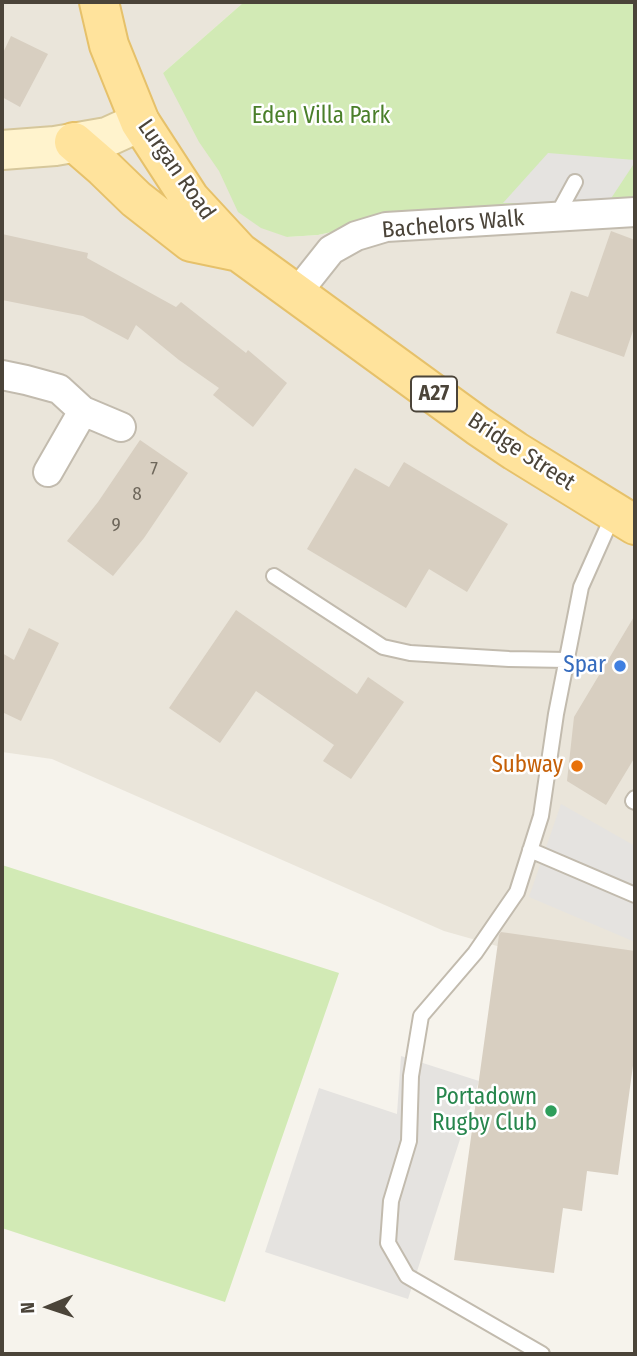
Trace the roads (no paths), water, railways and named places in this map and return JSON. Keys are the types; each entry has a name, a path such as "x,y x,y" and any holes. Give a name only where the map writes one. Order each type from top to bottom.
{"main road":[{"name":"Lurgan Road","path":"99,2 109,45 140,122 190,199 239,252"},
{"path":"2,150 55,146 107,137 140,122"},
{"path":"74,142 136,198 191,242 239,252"},
{"name":"Bridge Street","path":"239,252 515,451 625,519"}],"street":[{"name":"Bachelors Walk","path":"296,294 331,250 356,236 386,227 635,212"},
{"path":"2,375 59,389 83,411 121,427"},
{"path":"48,472 83,411"}],"lane":[{"path":"556,217 575,182"},
{"path":"541,1354 407,1276 388,1243 391,1201 409,1141 411,1076 421,1016 475,953 517,892 541,816 556,714 581,587 625,519"},
{"path":"274,576 383,647 410,653 567,660"},
{"path":"530,850 635,895"}],"place":[{"name":"Spar","path":"620,666"},
{"name":"Subway","path":"577,766"},
{"name":"Portadown Rugby Club","path":"551,1111"}],"park label":[{"name":"Eden Villa Park","path":"321,117"}]}
